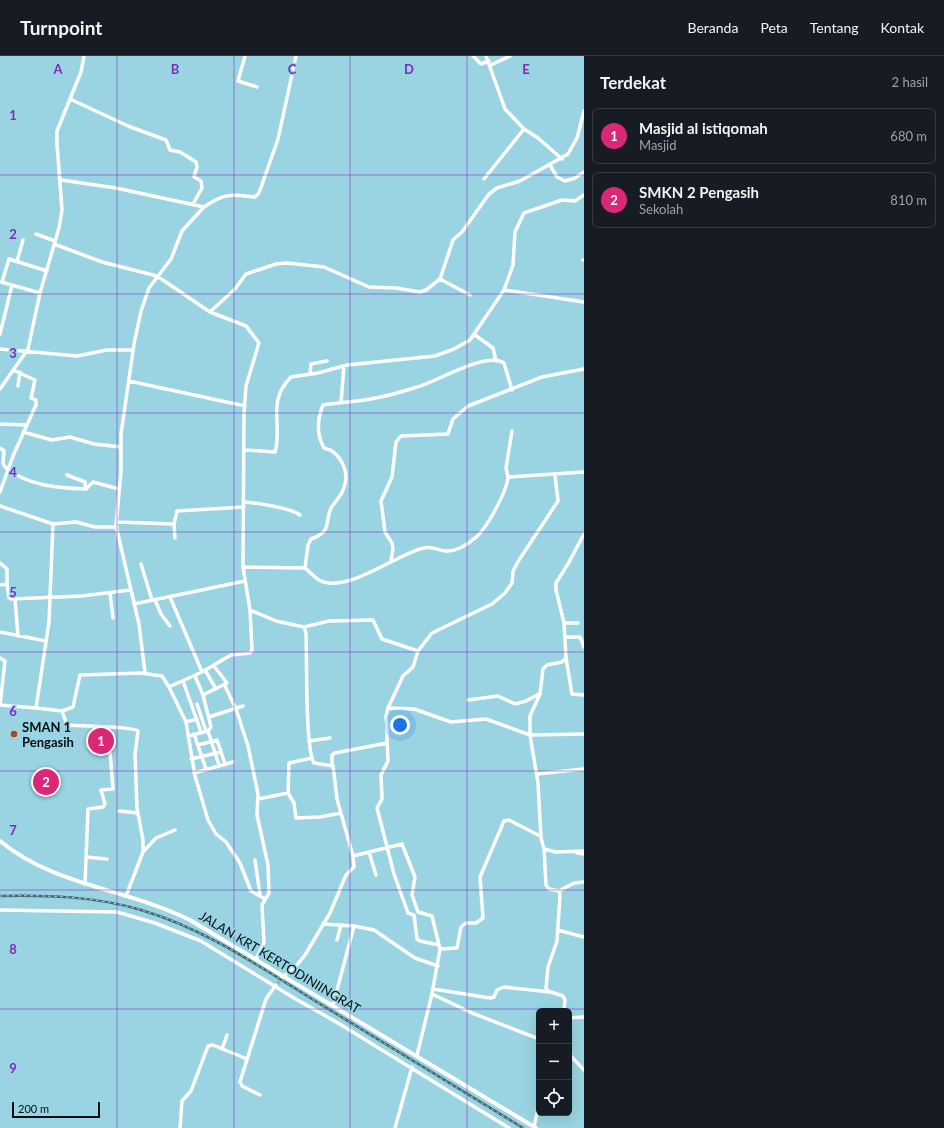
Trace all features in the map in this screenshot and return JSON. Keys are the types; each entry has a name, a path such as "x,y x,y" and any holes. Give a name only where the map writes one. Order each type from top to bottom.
{"main road":[{"name":"JALAN KRT KERTODINIINGRAT","path":"0,841 40,865 85,884 174,912 256,959 283,977 333,1004 535,1127"}],"street":[{"path":"0,389 26,352 40,293 55,242 62,210 61,180 56,138 57,130 83,67 84,56"},
{"path":"245,56 238,81 257,88"},
{"path":"145,673 139,624 116,527 121,434 133,350 141,311 149,288 171,259 182,231 204,207 218,197 231,194 254,197 259,193 278,139 296,56"},
{"path":"473,56 481,64 490,63 510,56"},
{"path":"486,56 490,63 497,89 505,109 524,129 538,138 562,159"},
{"path":"70,99 128,126 166,140 170,150 180,152 196,162 197,167 194,177 201,181 202,188 193,204"},
{"path":"210,312 235,289 246,274 276,264 294,263 324,267 369,287 423,291 433,286 440,279 453,240 462,232 492,191 520,182 562,159 573,147 584,111"},
{"path":"484,179 524,129"},
{"path":"550,165 557,177 565,181 575,178 584,172"},
{"path":"61,180 116,188 204,207"},
{"path":"245,450 276,452 276,406 279,395 291,377 344,366 435,356 462,345 475,335 504,290 513,265 515,232 524,213 562,200 575,201 584,195"},
{"path":"36,234 102,262 157,276 210,312 246,326 258,341 258,347 246,386 245,406 243,567 250,610 251,652 231,655 195,676 169,687"},
{"path":"18,261 23,240"},
{"path":"40,293 1,282 9,259 46,271"},
{"path":"440,279 470,295"},
{"path":"0,334 2,320 12,285"},
{"path":"504,290 584,302"},
{"path":"475,335 493,348 496,360"},
{"path":"0,349 77,356 107,350 133,350"},
{"path":"305,568 308,545 311,538 320,536 328,526 331,509 344,489 345,469 338,456 331,450 324,448 319,439 318,430 323,405 376,398 416,388 431,383 462,367 496,360 504,363 512,390"},
{"path":"310,374 311,364 327,361"},
{"path":"341,402 344,366"},
{"path":"392,562 392,543 385,532 381,501 392,477 396,442 401,436 448,434 453,419 468,406 542,377 584,369"},
{"path":"0,492 23,432 36,405 36,400 31,398 35,380 13,370"},
{"path":"18,386 20,372"},
{"path":"128,381 245,406"},
{"path":"0,424 26,425"},
{"path":"243,567 305,568 319,580 329,583 354,579 425,548 446,551 459,549 477,537 500,503 508,485 506,468 512,431"},
{"path":"23,432 52,440 70,437 94,444 121,447"},
{"path":"0,448 4,451 3,463 8,470 26,479 49,486 86,489"},
{"path":"508,477 584,472"},
{"path":"67,475 85,482 86,489"},
{"path":"540,836 510,821 504,821 480,877 483,918 476,923 466,923 461,927 457,948 439,947 420,942 417,939 414,915 408,913 394,874 377,808 382,799 381,775 388,761 388,708 403,676 413,667 418,651 432,633 492,604 505,593 512,583 513,572 519,560 558,501 555,475"},
{"path":"86,489 92,482 119,489"},
{"path":"244,502 255,502 292,510 300,515"},
{"path":"0,506 53,524 76,522 95,527 116,527"},
{"path":"175,538 174,524 176,512 180,510 198,511 244,507"},
{"path":"117,522 174,524"},
{"path":"36,708 46,641 50,597 53,524"},
{"path":"584,534 556,583 556,590 564,623 566,656 572,694 584,696"},
{"path":"0,563 7,569 9,598 50,597 110,593 130,590"},
{"path":"141,564 154,600 170,626"},
{"path":"134,604 245,581"},
{"path":"0,584 7,584"},
{"path":"110,593 114,618"},
{"path":"170,597 204,671 216,689"},
{"path":"15,599 18,636"},
{"path":"250,610 276,621 304,628 329,621 373,620 382,639 418,651"},
{"path":"564,623 578,623"},
{"path":"304,628 306,633 309,741 312,758 316,764 332,764"},
{"path":"0,632 46,641"},
{"path":"565,637 580,637 584,647"},
{"path":"566,656 562,662 544,666 540,694 530,716 530,735 537,774 540,836 544,849 546,887 559,891 574,883 584,882"},
{"path":"0,658 4,661 0,705 62,711 73,707 80,675 145,673 160,675 169,687 186,722 194,773 202,803 215,832 226,842 240,863 251,891 265,899"},
{"path":"214,666 227,680 225,686 236,709 248,746 258,794 257,815 268,857 269,893 262,908 264,942 256,959"},
{"path":"188,736 207,731 211,727 203,695 195,676"},
{"path":"183,681 201,732"},
{"path":"203,695 225,686"},
{"path":"468,700 498,696 515,704 526,701 540,694"},
{"path":"193,706 204,700"},
{"path":"197,704 212,741 219,765"},
{"path":"209,717 244,706"},
{"path":"388,708 414,709 451,722 486,719 530,735 584,734"},
{"path":"62,711 67,725 136,728 138,731 135,759 138,813 143,840 143,852 126,896"},
{"path":"186,722 197,719"},
{"path":"85,884 88,809 102,807 105,804 101,790 113,789 108,727"},
{"path":"194,734 206,769"},
{"path":"309,741 330,738"},
{"path":"198,745 218,740 225,764"},
{"path":"283,977 306,955 342,887 346,875 354,869 353,856 341,813 332,764 332,755 334,753 387,743"},
{"path":"191,759 221,752"},
{"path":"312,758 289,763 288,793 294,803 296,818 320,817 341,813"},
{"path":"194,773 233,762"},
{"path":"537,774 584,769"},
{"path":"258,799 288,793"},
{"path":"119,811 138,813"},
{"path":"143,852 156,838 174,830"},
{"path":"353,856 402,844 415,877 412,895 418,912 432,916 439,947 438,966 417,1055"},
{"path":"544,849 556,852 584,851"},
{"path":"369,852 376,875"},
{"path":"574,852 584,854"},
{"path":"86,857 107,859"},
{"path":"255,860 260,895"},
{"path":"550,992 546,988 548,967 558,930 559,891"},
{"path":"0,910 74,913 97,911 124,914 155,923 201,941 412,1067 509,1128"},
{"path":"323,924 354,926 377,931 415,958 438,966"},
{"path":"338,940 341,925"},
{"path":"333,1004 354,926"},
{"path":"558,930 584,937"},
{"path":"260,1094 242,1086 240,1083 266,1000 276,985"},
{"path":"433,989 490,998 494,997 498,990 504,987 550,992 563,996 565,1000 564,1008"},
{"path":"432,994 472,1013 536,1038"},
{"path":"572,1018 584,1017"},
{"path":"222,1049 227,1035"},
{"path":"180,1128 182,1101 192,1091 208,1046 213,1045 247,1059"},
{"path":"572,1057 584,1070"},
{"path":"395,1128 412,1067"},
{"path":"535,1127 537,1116"}],"tunnel":[{"path":"277,984 281,978"}],"railway":[{"path":"0,896 53,896 88,899 123,905 141,910 186,927 229,948 523,1128"}],"place":[{"name":"SMAN 1 Pengasih","path":"14,734"},
{"name":"Masjid al istiqomah","path":"101,741"},
{"name":"SMKN 2 Pengasih","path":"46,782"}]}
